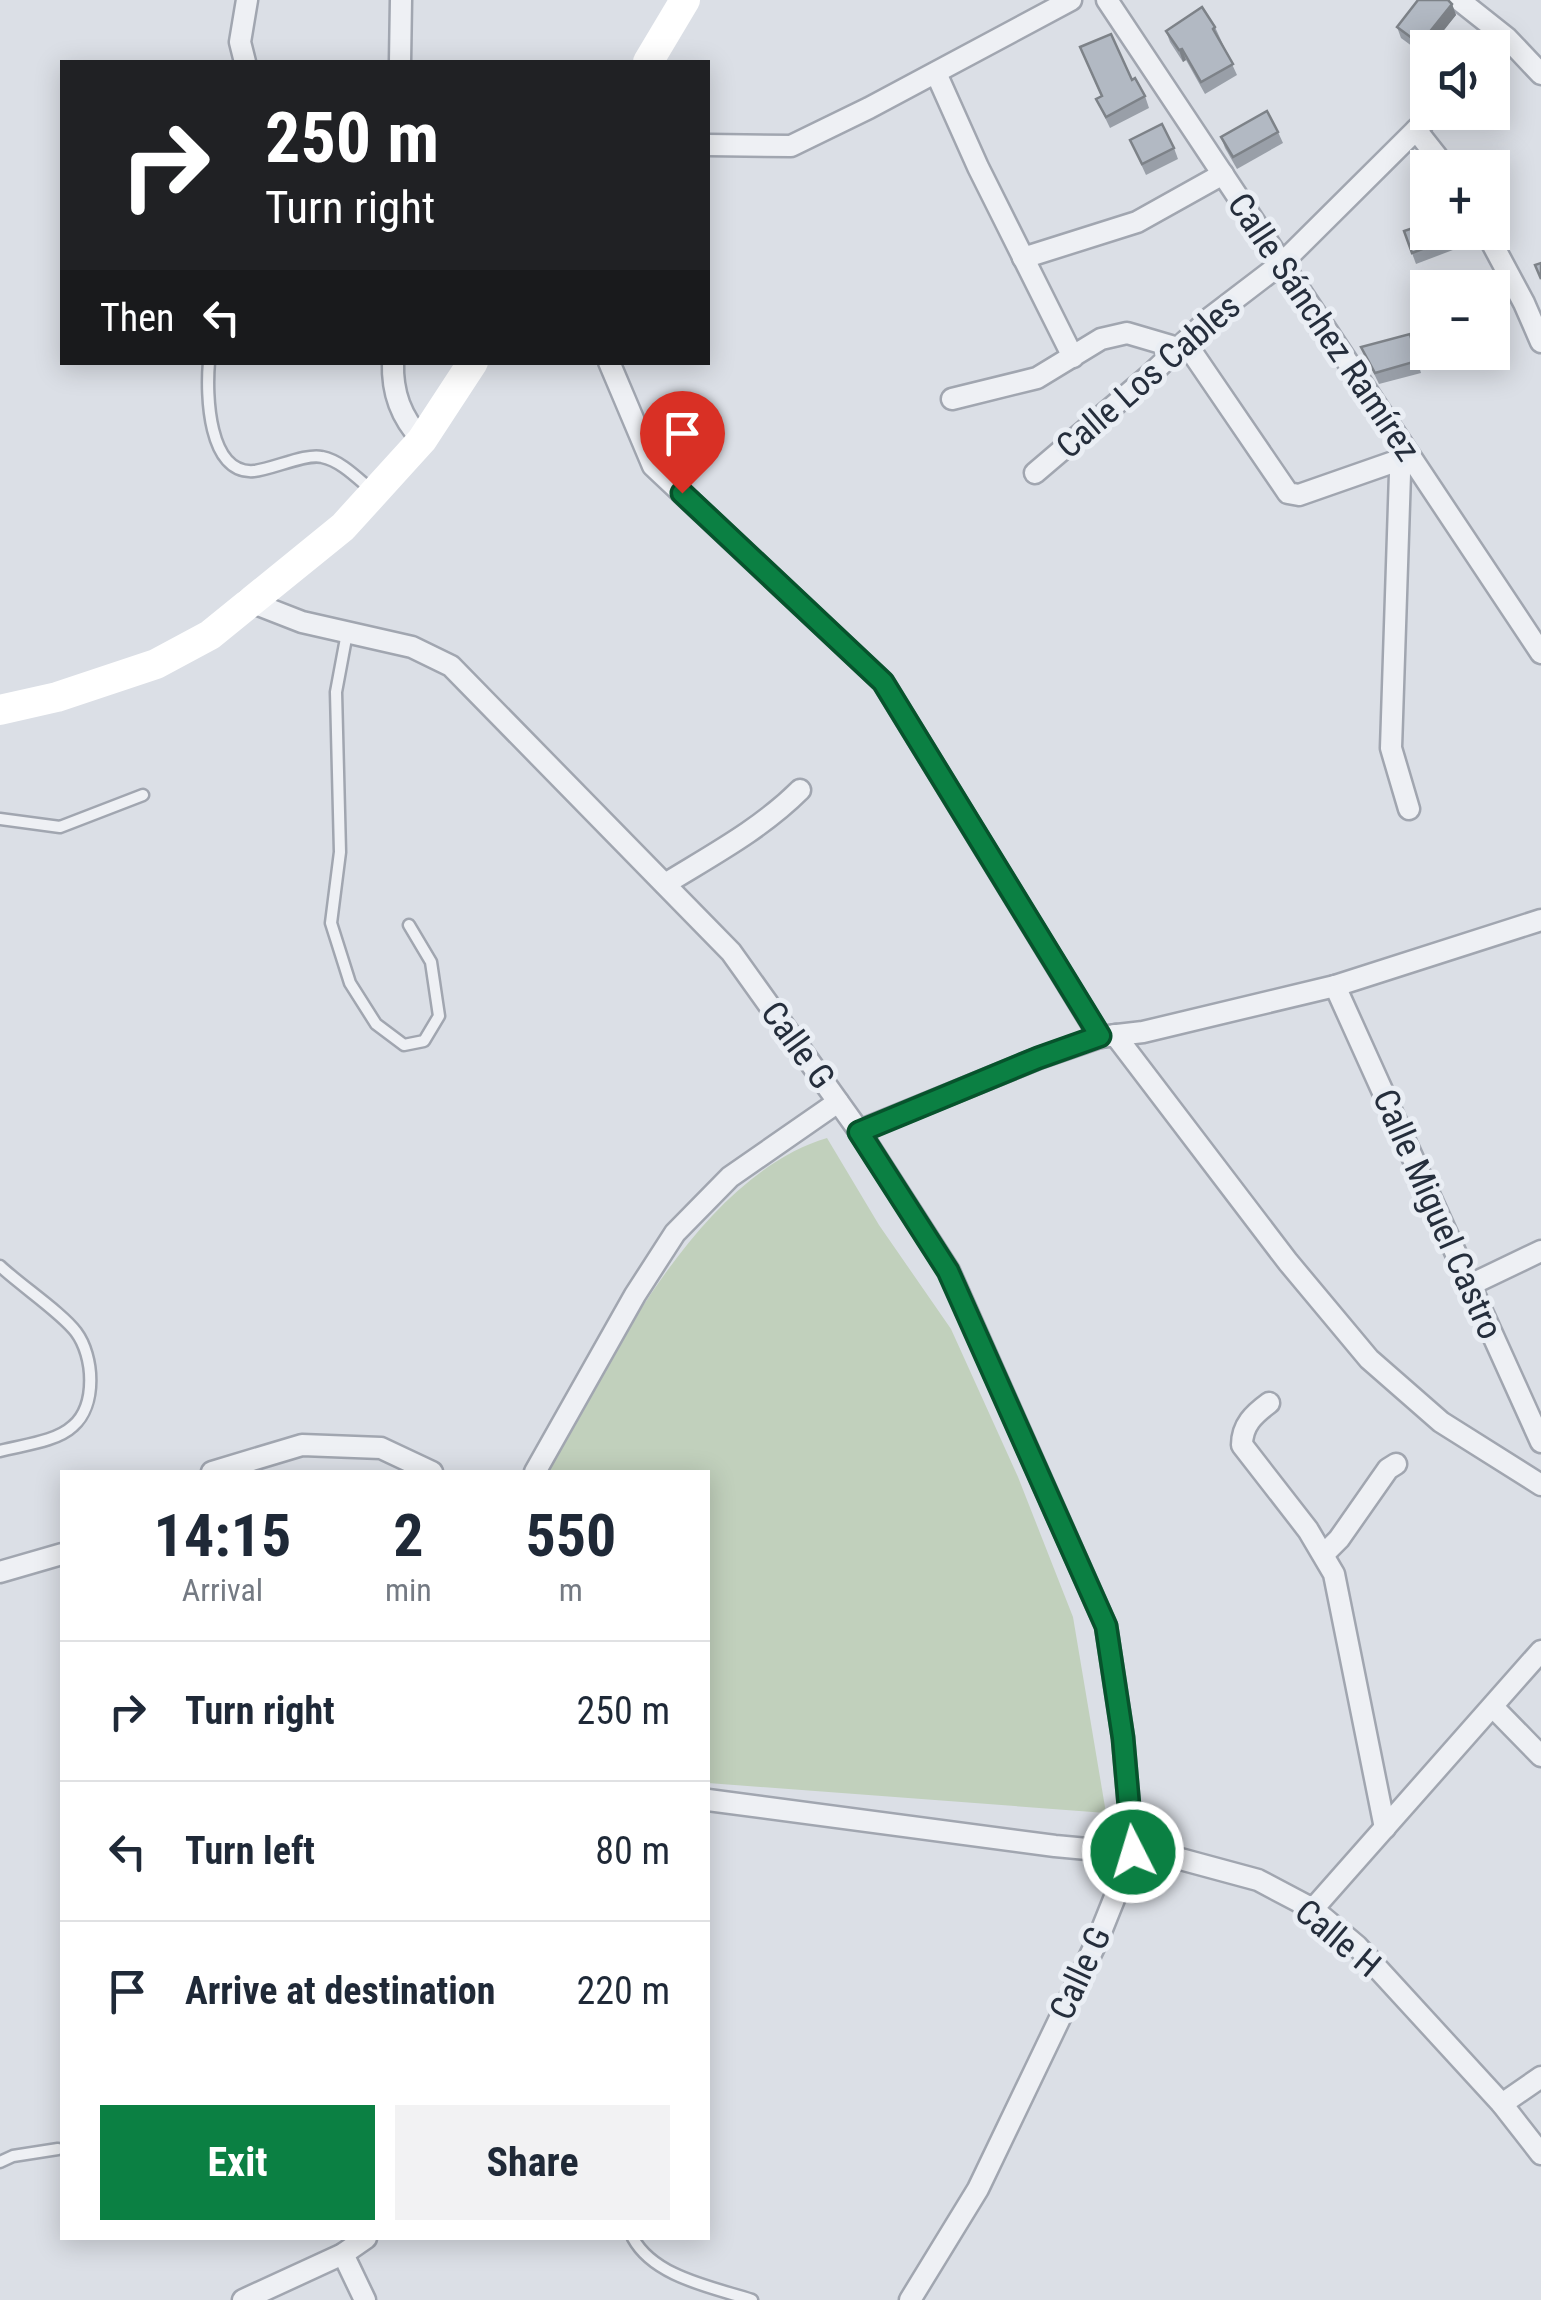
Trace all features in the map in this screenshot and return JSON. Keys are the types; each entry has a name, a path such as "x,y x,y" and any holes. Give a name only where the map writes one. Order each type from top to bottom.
{"main road":[{"path":"649,60 686,0"},
{"path":"0,710 156,664 210,635 344,526 422,440 470,365"}],"street":[{"path":"244,60 240,42 247,0"},
{"path":"400,60 401,0"},
{"path":"710,145 791,146 1071,0"},
{"name":"Calle Sánchez Ramírez","path":"1107,0 1401,450 1541,653"},
{"path":"1459,0 1486,30"},
{"path":"1510,53 1541,74"},
{"path":"936,72 1073,357"},
{"path":"1416,130 1432,150"},
{"name":"Calle Los Cables","path":"1035,473 1210,318 1282,263 1416,130"},
{"path":"1023,258 1136,222 1223,174"},
{"path":"1496,250 1541,342"},
{"path":"952,400 1037,378 1101,340 1127,333 1182,345 1292,495 1401,450 1391,748 1410,810"},
{"path":"392,365 396,399 407,424 422,440"},
{"path":"610,365 653,466 883,682 1108,1036 1288,1262 1369,1358 1440,1422 1541,1485"},
{"name":"Calle G","path":"248,601 302,622 412,647 451,666 731,952 859,1132 948,1271 1106,1626 1123,1738 1133,1852 1098,1939 978,2188 910,2300"},
{"path":"664,884 754,830 800,790"},
{"path":"859,1132 1038,1058 1108,1036 1143,1032 1335,986 1541,920"},
{"name":"Calle Miguel Castro","path":"1335,986 1541,1442"},
{"path":"536,1470 675,1232 730,1177 838,1102"},
{"path":"1470,1284 1541,1251"},
{"path":"1269,1403 1253,1416 1242,1434 1242,1445 1324,1554 1334,1574 1386,1828"},
{"path":"219,1470 302,1445 381,1448 428,1470"},
{"path":"1324,1554 1339,1539 1388,1468 1396,1464"},
{"path":"0,1572 60,1555"},
{"path":"1312,1908 1541,1651"},
{"path":"1494,1708 1541,1756"},
{"name":"Calle H","path":"710,1800 1055,1846 1173,1857 1258,1880 1312,1908 1357,1946 1502,2104 1541,2154"},
{"path":"1502,2104 1541,2077"},
{"path":"242,2300 343,2254 363,2240"},
{"path":"343,2254 365,2300"}],"lane":[{"path":"209,365 206,398 222,455 235,469 251,472 322,456 342,466 374,492"},
{"path":"347,632 336,692 340,852 331,923 350,983 376,1024 404,1045 424,1041 439,1016 431,962 409,925"},
{"path":"0,820 60,827 143,795"},
{"path":"0,1266 76,1333 92,1376 83,1414 72,1428 0,1451"},
{"path":"0,2162 58,2149"},
{"path":"636,2240 653,2262 686,2278 752,2300"}],"green space":[{"path":"827,1138 879,1225 951,1329 1018,1477 1073,1617 1106,1813 710,1783 710,1470 546,1470 662,1278 737,1191 780,1159"}],"building":[{"path":"1418,0 1448,0 1452,4 1431,30 1410,30 1410,37 1397,27"},
{"path":"1202,7 1233,64 1201,82 1182,49 1166,31"},
{"path":"1111,34 1132,80 1135,78 1145,96 1106,117 1096,99 1102,96 1080,47"},
{"path":"1267,111 1278,132 1233,157 1221,137"},
{"path":"1162,124 1174,148 1142,164 1130,140"},
{"path":"1410,334 1410,363 1375,373 1361,347"}],"route":[{"path":"682,493 883,682 1100,1036 859,1132 948,1271 1106,1626 1123,1738 1133,1852"}]}
